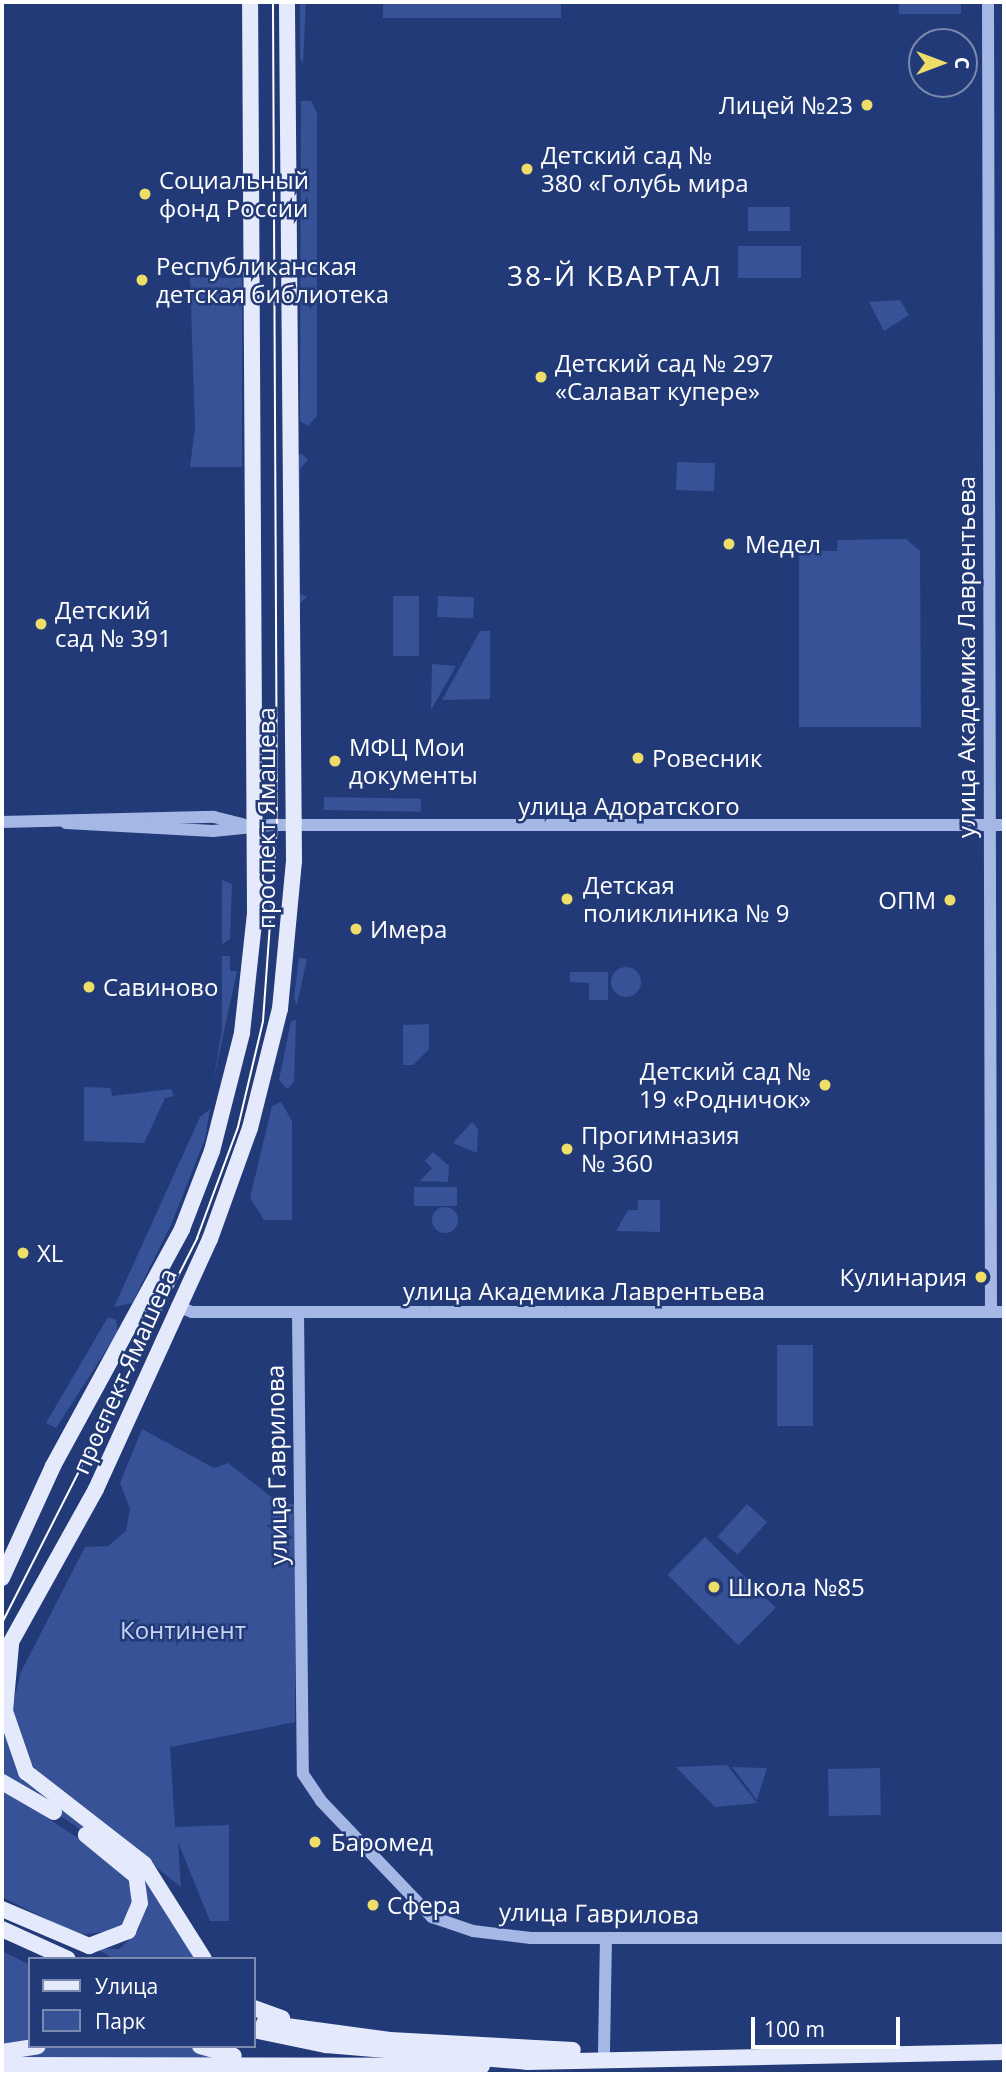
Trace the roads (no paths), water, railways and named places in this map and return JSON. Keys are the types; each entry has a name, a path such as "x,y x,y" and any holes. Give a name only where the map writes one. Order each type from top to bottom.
{"main road":[{"name":"проспект Ямашева","path":"2,1578 53,1466 182,1229 212,1151 252,968 254,826 250,2"},
{"name":"проспект Ямашева","path":"2,1658 96,1489 177,1306 210,1239 261,1092 292,920 287,2"},
{"path":"12,1639 5,1711 26,1772 144,1864 203,1957"},
{"path":"2,1782 126,1863 136,1876 140,1903 128,1931 89,1946 2,1912"},
{"path":"2,1912 90,1957"},
{"path":"2,1929 64,1957"},
{"path":"35,1944 48,1957"},
{"path":"256,2009 314,2028"},
{"path":"256,2020 390,2040 604,2051 698,2054 1004,2052"},
{"path":"256,2030 326,2045 527,2062"},
{"path":"2,2052 28,2048"},
{"path":"205,2048 221,2055 285,2062"},
{"path":"2,2065 285,2062 446,2069 527,2062 698,2054"}],"street":[{"name":"улица Академика Лаврентьева","path":"177,1306 298,1312 998,1312 986,825 988,2"},
{"name":"улица Адоратского","path":"2,822 214,817 254,826 1004,825"},
{"name":"улица Гаврилова","path":"298,1312 303,1774 321,1801 432,1917 501,1935 606,1938 1004,1938"},
{"path":"604,2051 606,1938"}],"tram line":[{"path":"2,1623 197,1238 238,1127 263,1021 277,825 273,2"}],"place":[{"name":"Лицей №23","path":"867,105"},
{"name":"Детский сад № 380 «Голубь мира","path":"527,169"},
{"name":"Социальный фонд России","path":"145,194"},
{"name":"Республиканская детская библиотека","path":"142,280"},
{"name":"Детский сад № 297 «Салават купере»","path":"541,377"},
{"name":"Медел","path":"729,544"},
{"name":"Детский сад № 391","path":"41,624"},
{"name":"Ровесник","path":"638,758"},
{"name":"МФЦ Мои документы","path":"335,761"},
{"name":"Детская поликлиника № 9","path":"567,899"},
{"name":"ОПМ","path":"950,900"},
{"name":"Имера","path":"356,929"},
{"name":"Савиново","path":"89,987"},
{"name":"Детский сад № 19 «Родничок»","path":"825,1085"},
{"name":"Прогимназия № 360","path":"567,1149"},
{"name":"XL","path":"23,1253"},
{"name":"Кулинария","path":"981,1277"},
{"name":"Школа №85","path":"714,1587"},
{"name":"Баромед","path":"315,1842"},
{"name":"Сфера","path":"373,1905"}],"district":[{"name":"38-Й КВАРТАЛ","path":"615,275"}],"park label":[{"name":"Континент","path":"183,1630"}]}
